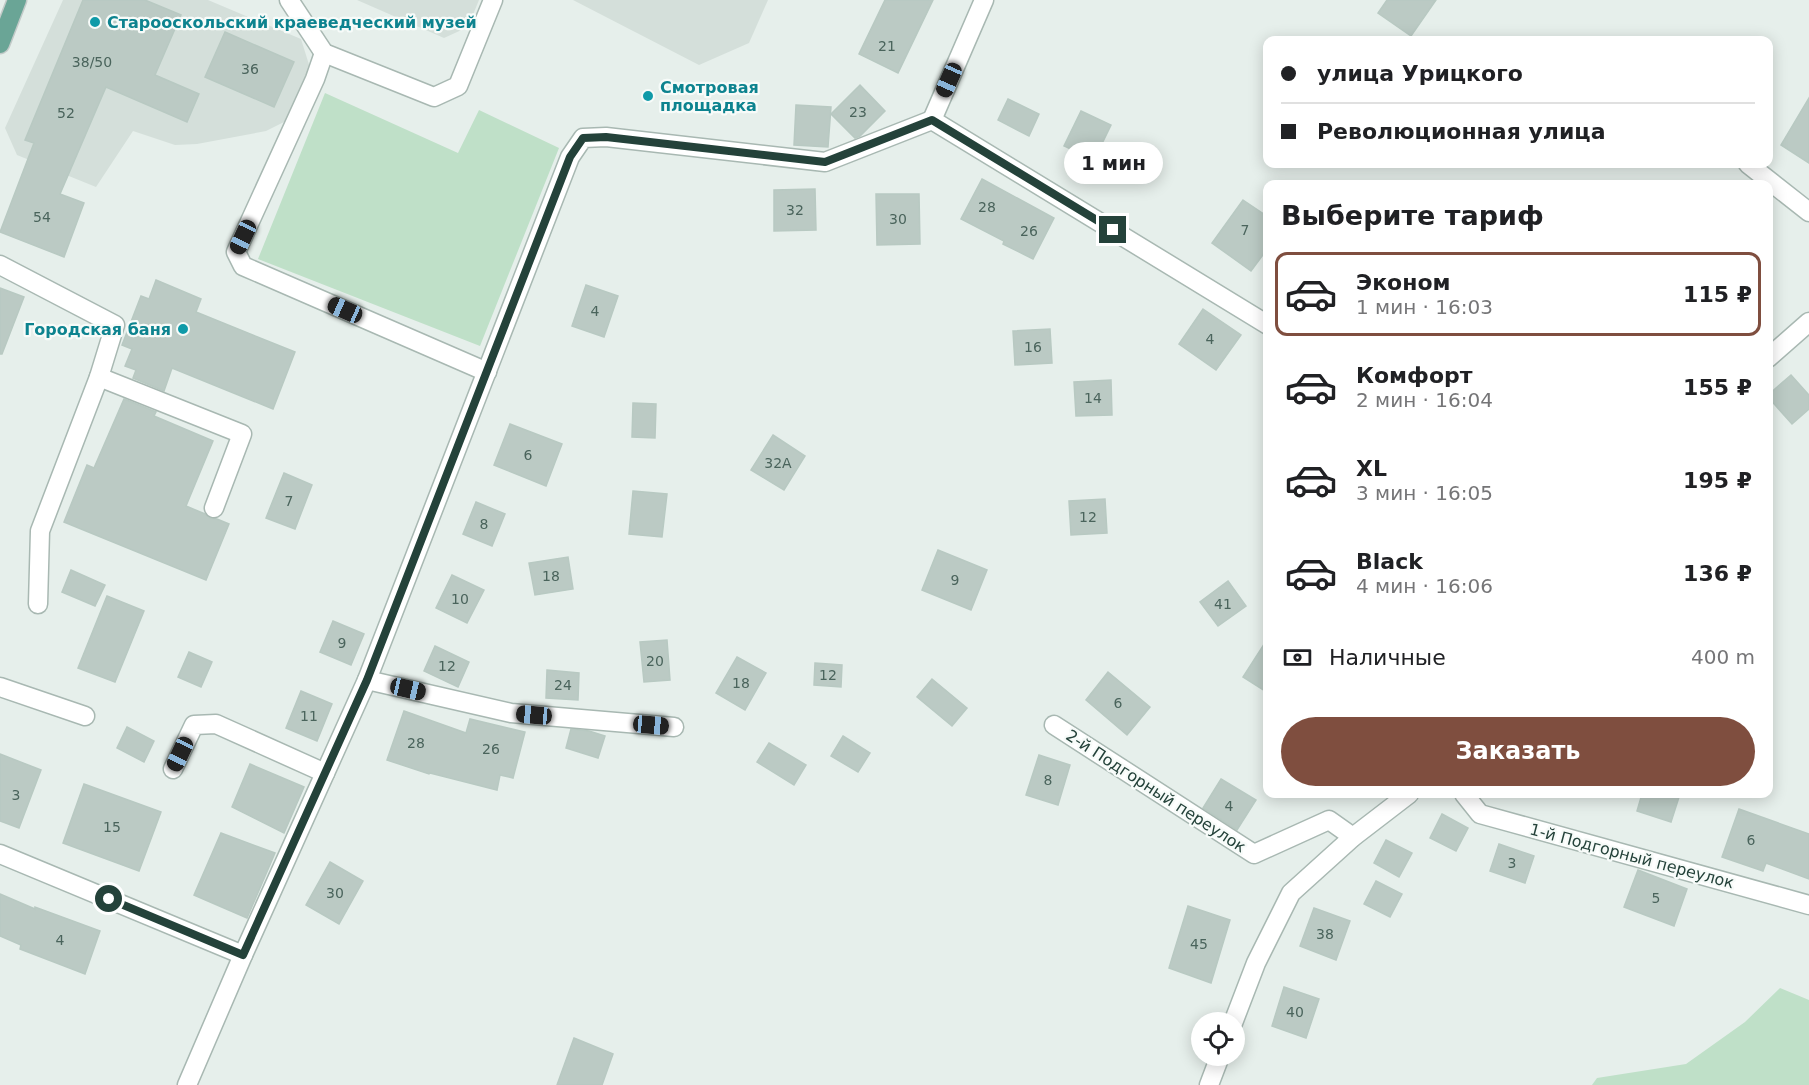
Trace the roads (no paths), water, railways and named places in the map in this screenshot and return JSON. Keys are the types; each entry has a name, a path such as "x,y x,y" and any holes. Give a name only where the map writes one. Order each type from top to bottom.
{"main road":[{"path":"0,44 17,0"}],"street":[{"path":"289,0 324,53 434,97 458,86 493,0"},
{"path":"187,1085 367,680 570,157 583,138 606,137 825,162 932,120 984,0"},
{"path":"324,53 315,79 236,252 243,266 487,372"},
{"path":"932,120 1263,322"},
{"path":"1753,168 1768,180"},
{"path":"1773,184 1809,212"},
{"path":"0,265 115,325 99,377 40,531 38,604"},
{"path":"1773,354 1809,322"},
{"path":"99,377 242,434 214,508"},
{"path":"367,680 511,713 674,727"},
{"path":"0,687 85,716"},
{"path":"173,769 194,725 216,724 325,772"},
{"name":"2-й Подгорный переулок","path":"1054,725 1254,854 1329,820 1353,837"},
{"path":"1237,1012 1256,963 1292,893 1353,837 1404,798"},
{"name":"1-й Подгорный переулок","path":"1467,798 1480,814 1809,905"},
{"path":"0,854 243,955"},
{"path":"1209,1085 1216,1066"}],"place":[{"name":"Старооскольский краеведческий музей","path":"95,22"},
{"name":"Смотровая площадка","path":"648,96"},
{"name":"Городская баня","path":"183,329"}]}
